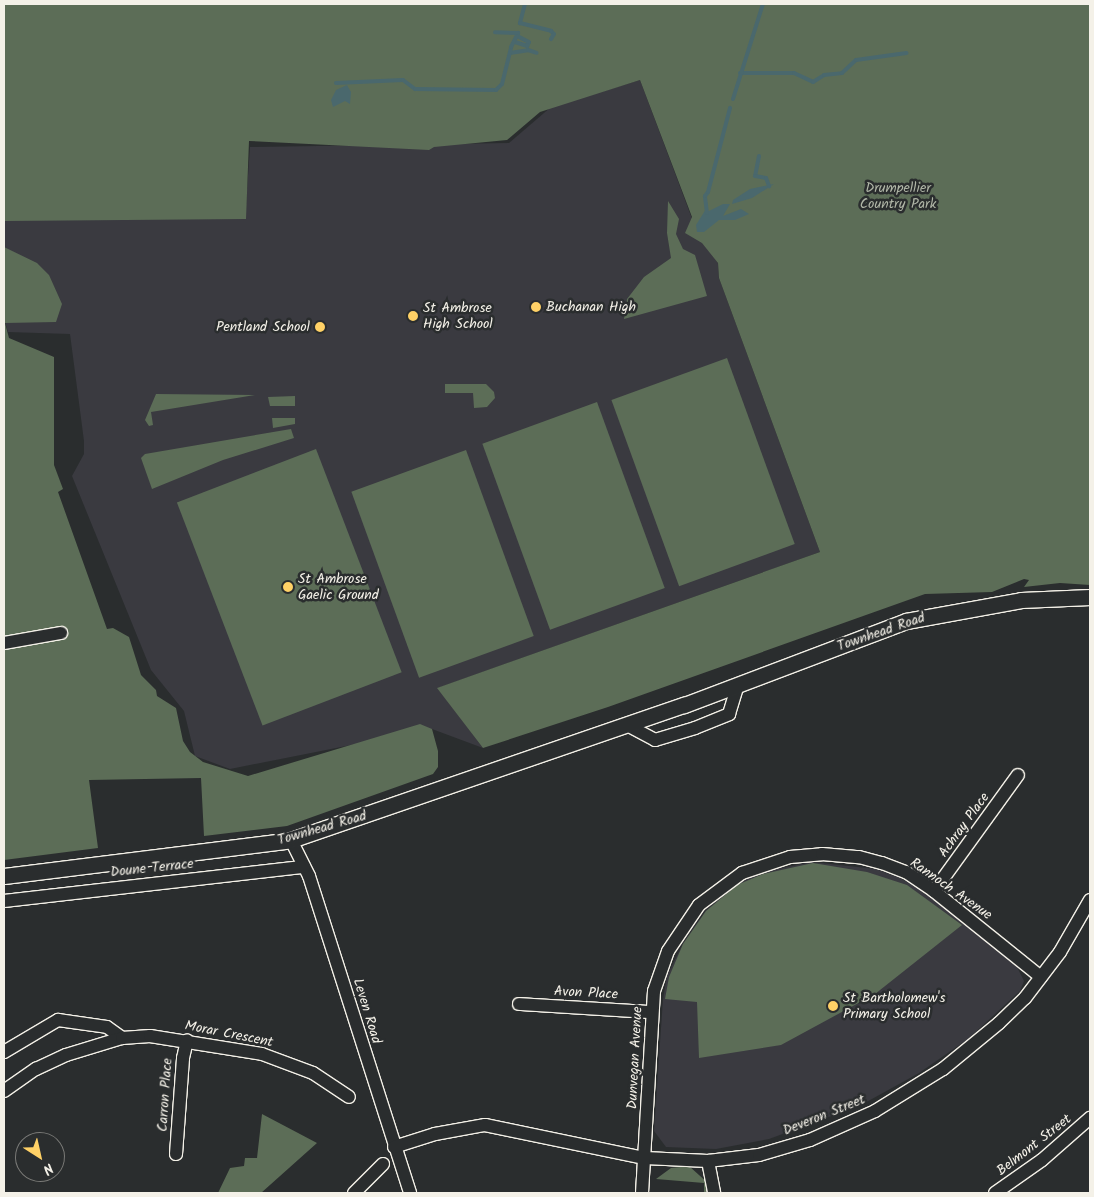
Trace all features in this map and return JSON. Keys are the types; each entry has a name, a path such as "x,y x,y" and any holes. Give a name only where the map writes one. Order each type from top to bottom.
{"street":[{"name":"Townhead Road","path":"4,876 291,840 627,725 906,621 1012,602 1090,597"},
{"path":"4,643 61,633"},
{"path":"627,725 655,740 695,728 729,714 738,685"},
{"name":"Achray Place","path":"934,891 1018,776"},
{"name":"Leven Road","path":"291,840 304,867 410,1193"},
{"name":"Rannoch Avenue","path":"742,873 790,857 822,854 859,857 906,872 934,891 1041,977"},
{"name":"Doune Terrace","path":"4,901 304,867"},
{"name":"Dunvegan Avenue","path":"642,1193 651,1012 654,990 674,943 699,905 742,873"},
{"name":"Deveron Street","path":"394,1147 435,1134 485,1125 645,1158 708,1161 759,1154 810,1140 875,1111 943,1069 999,1023 1041,977 1060,952 1090,900"},
{"name":"Avon Place","path":"519,1004 651,1012"},
{"path":"4,1052 58,1020 107,1027 122,1038"},
{"name":"Morar Crescent","path":"4,1091 36,1069 66,1055 122,1038 150,1036 187,1040 262,1054 313,1073 349,1097"},
{"name":"Carron Place","path":"176,1154 182,1058 187,1040"},
{"name":"Belmont Street","path":"995,1193 1042,1160 1090,1118"},
{"path":"708,1161 714,1193"},
{"path":"354,1193 383,1164"}],"shaded area":[{"path":"640,80 697,232 718,263 719,278 820,552 438,688 483,748 432,729 230,769 195,756 184,711 151,670 72,476 84,454 84,441 70,334 8,332 4,319 4,217 245,219 250,147 509,143 551,107"},
{"name":"St Bartholomew's Primary School","path":"812,862 876,869 900,878 929,895 1015,963 1024,981 1020,991 968,1039 919,1073 861,1105 769,1139 716,1149 666,1147 654,1131 663,999 667,976 683,943 706,910 737,884 763,872"}],"green space":[{"name":"Drumpellier Country Park","path":"4,4 1090,4 1090,585 1060,583 1024,587 1029,580 1024,579 992,592 925,594 608,707 483,748 437,688 820,552 719,278 718,263 702,243 685,233 692,217 640,80 540,112 507,140 434,147 429,150 249,141 246,219 4,221"},
{"path":"668,201 679,219 676,234 683,249 695,255 707,296 624,319 627,299 644,277 671,258 667,233"},
{"path":"4,247 37,263 49,275 62,304 56,322 5,323 9,338 54,357 54,465 63,489 58,492 107,629 113,628 129,637 141,675 156,690 157,696 176,708 183,741 190,752 203,762 248,776 420,724 432,729 438,751 438,767 433,774 287,826 204,836 201,778 89,780 98,848 4,860"},
{"path":"727,358 795,544 679,586 611,400"},
{"path":"445,384 486,384 494,392 495,398 487,407 474,408 473,393 445,393"},
{"path":"156,394 255,395 151,412 153,425 149,426 145,420"},
{"path":"295,396 295,406 270,406 268,397"},
{"path":"597,402 665,588 550,630 482,444"},
{"path":"272,418 295,418 295,424 273,428"},
{"path":"291,429 294,438 223,460 152,489 141,458 145,454"},
{"name":"St Ambrose Gaelic Ground","path":"316,449 402,672 263,726 177,502"},
{"path":"466,450 534,636 419,678 351,492"},
{"path":"813,863 867,872 907,885 962,925 875,994 781,1045 699,1058 697,1002 665,999 669,977 683,944 706,911 737,885 763,874"},
{"path":"262,1114 317,1143 261,1193 218,1193 230,1168 244,1166 245,1158 257,1158"},
{"path":"689,1166 709,1184 710,1193 704,1193 704,1183 656,1179 671,1168"}],"water":[{"path":"347,85 351,92 350,104 345,101 333,107 331,100 336,90"},
{"path":"774,184 752,198 732,204 733,200 750,189"},
{"path":"723,204 730,204 723,216 741,209 749,214 735,220 719,220 704,232 697,232 696,225 706,209 707,212"}],"waterway":[{"path":"525,4 520,23 551,31 554,34 551,39"},
{"path":"733,99 763,4"},
{"path":"336,83 403,80 415,89 496,90 502,84 511,47 518,33 495,32"},
{"path":"515,42 527,46 529,42 517,36"},
{"path":"510,53 528,50 537,53"},
{"path":"740,73 794,73 813,82 824,75 842,73 856,60 907,53"},
{"path":"707,213 705,196 708,192 730,108"},
{"path":"759,156 755,176 766,178 769,186"}],"place":[{"name":"Buchanan High","path":"536,307"},
{"name":"St Ambrose High School","path":"413,316"},
{"name":"Pentland School","path":"320,327"},
{"name":"St Ambrose Gaelic Ground","path":"288,587"},
{"name":"St Bartholomew's Primary School","path":"833,1006"}]}
